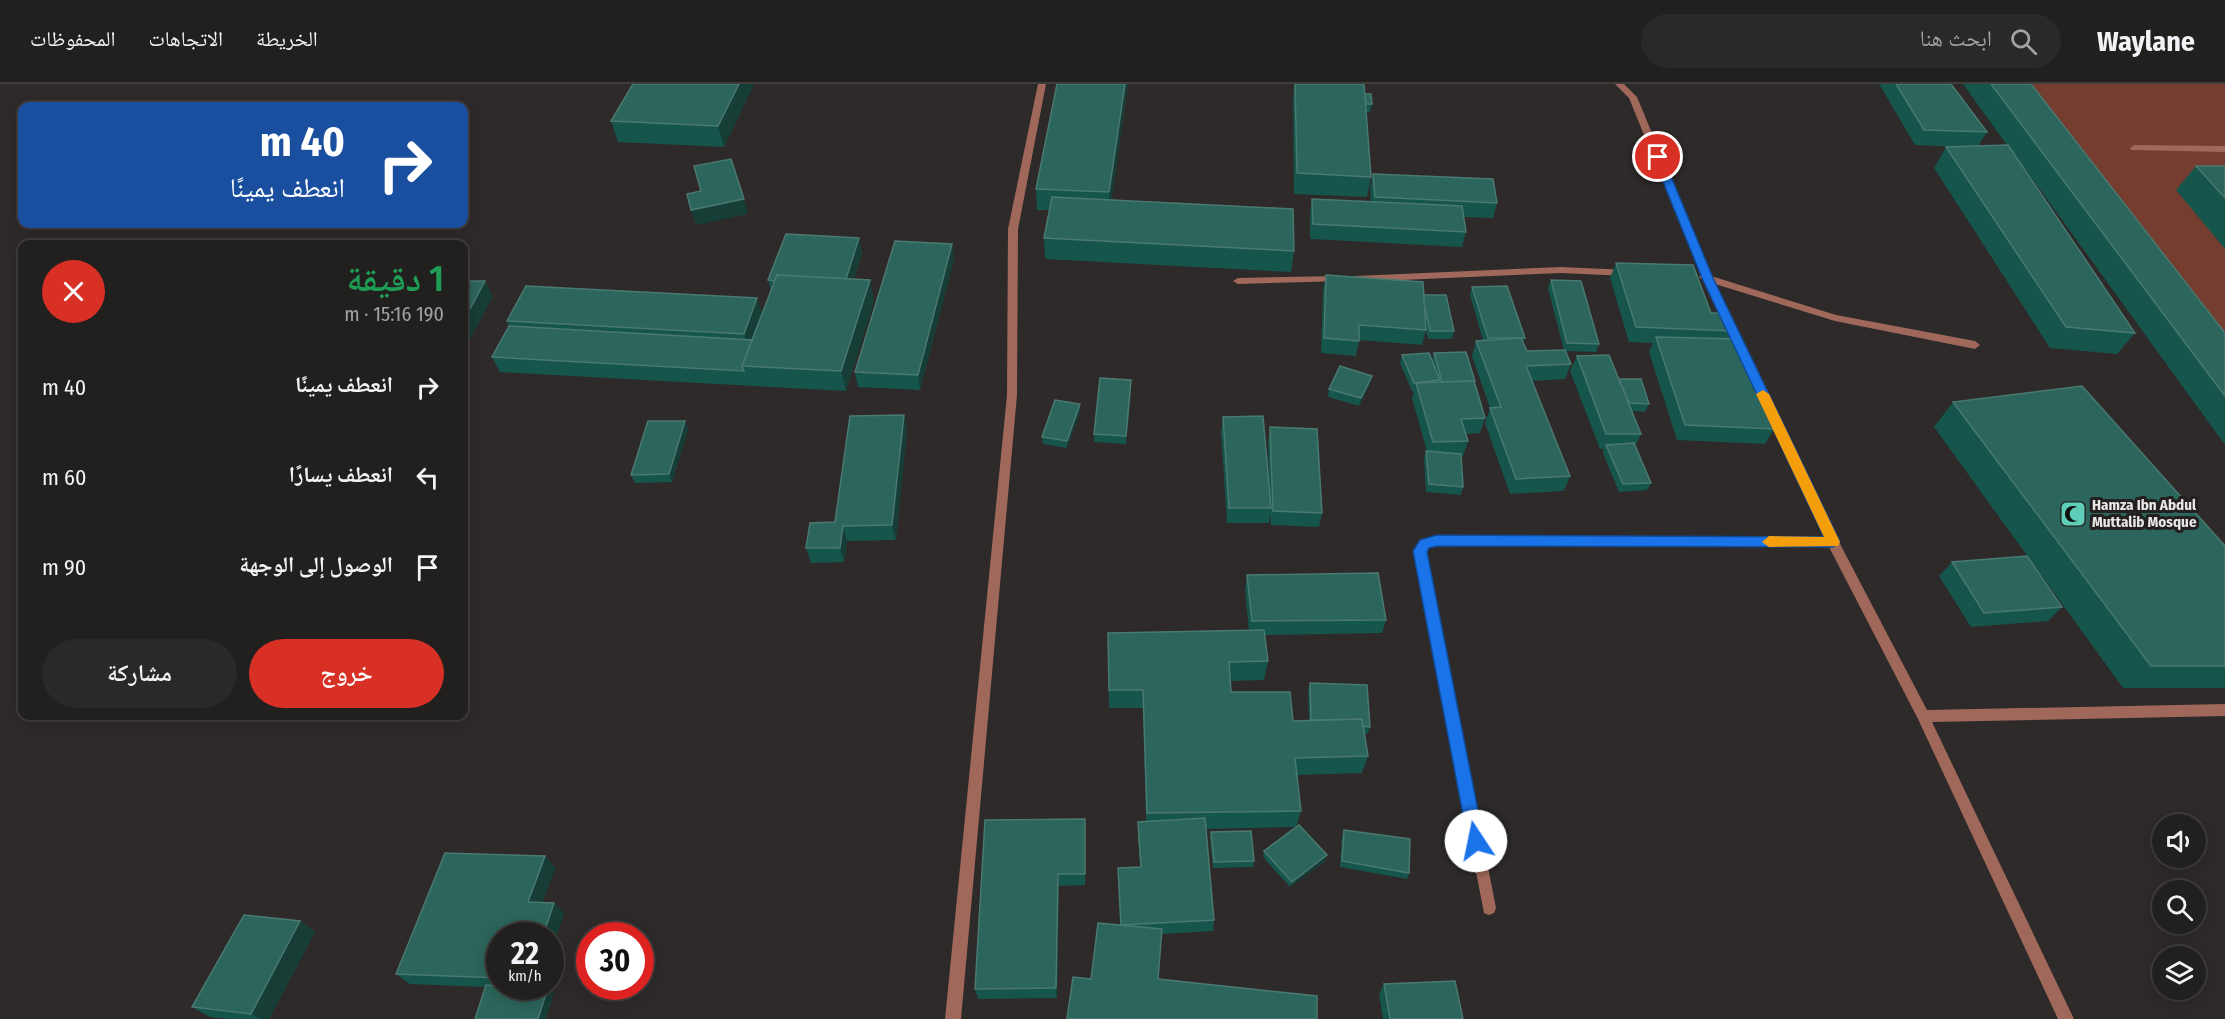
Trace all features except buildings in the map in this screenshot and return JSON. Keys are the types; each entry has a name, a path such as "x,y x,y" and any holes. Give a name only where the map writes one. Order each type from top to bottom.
{"street":[{"path":"953,1019 1012,395 1013,228 1042,84"},
{"path":"1619,84 1633,97 1701,277 1923,716 2066,1019"},
{"path":"1633,97 1637,84"},
{"path":"2134,148 2225,149"},
{"path":"1238,281 1327,280 1560,270 1640,274"},
{"path":"1701,277 1835,318 1975,345"},
{"path":"1489,908 1420,551 1425,544 1437,540 1833,542"},
{"path":"1923,716 2225,710"}],"shaded area":[{"path":"2002,84 2225,84 2225,380"}],"slow traffic":[{"path":"1763,394 1833,542 1769,542"}],"place":[{"name":"Hamza Ibn Abdul Muttalib Mosque","path":"2073,514"}],"route":[{"path":"1476,841 1420,551 1425,544 1437,540 1833,542 1707,278 1658,157"}]}
